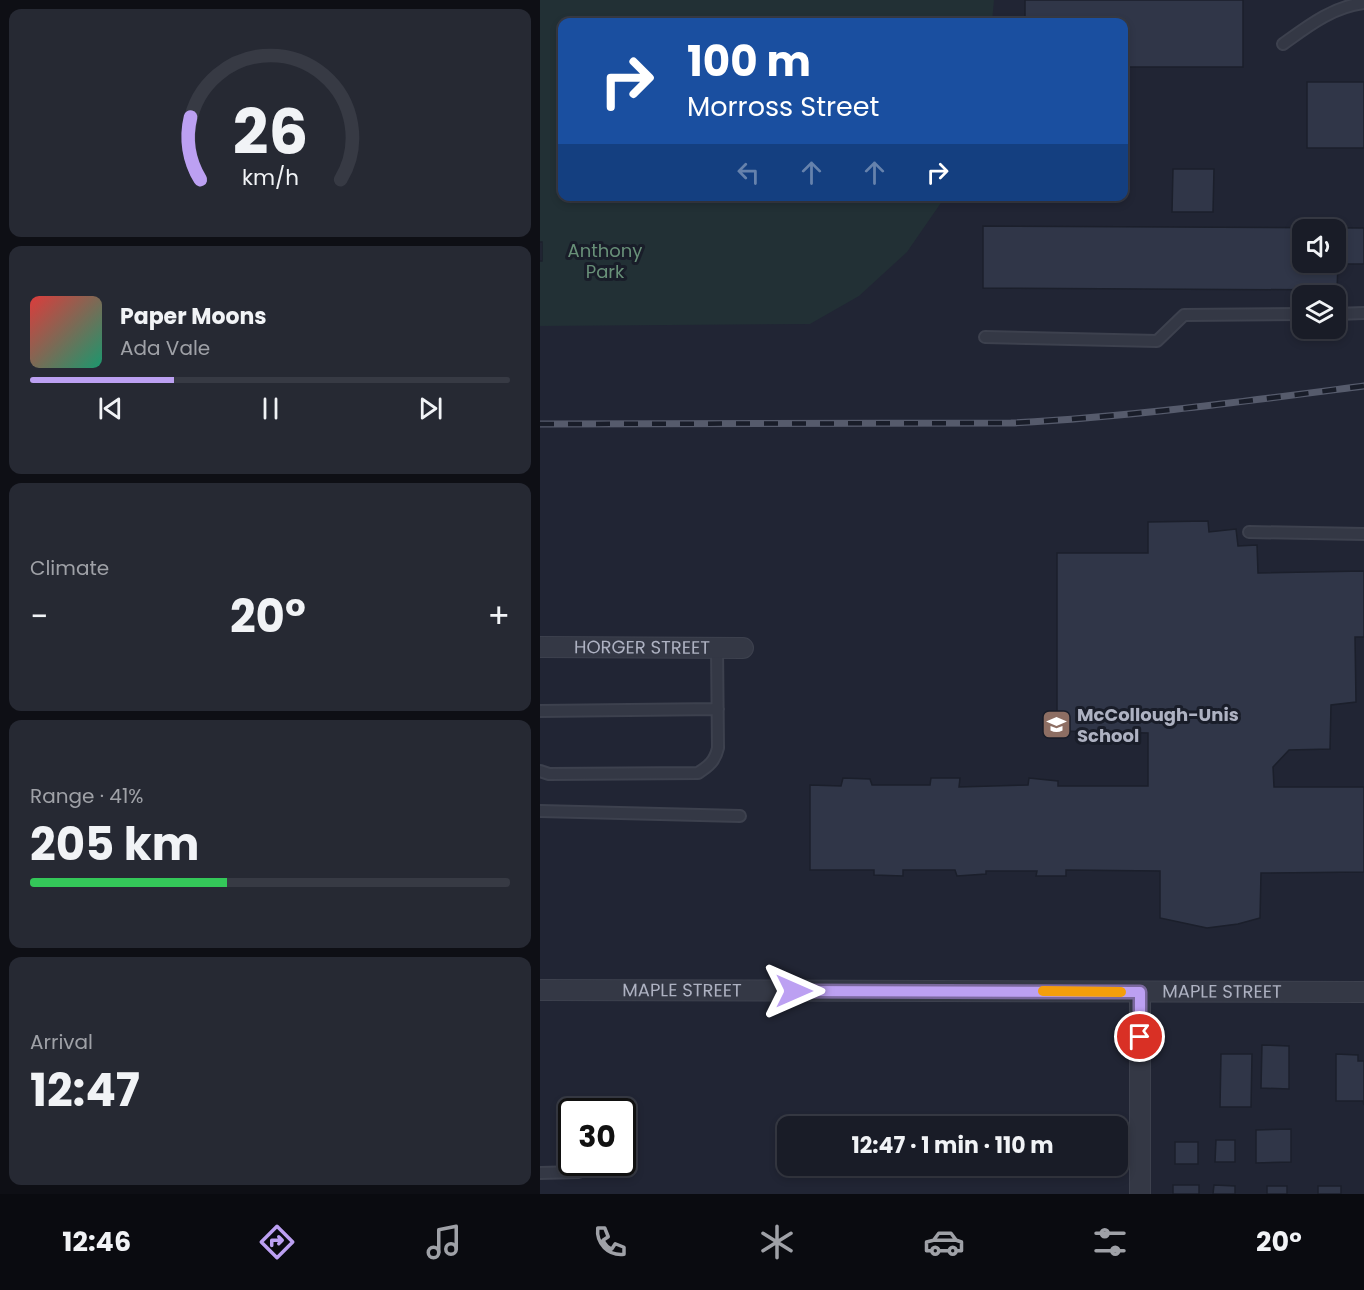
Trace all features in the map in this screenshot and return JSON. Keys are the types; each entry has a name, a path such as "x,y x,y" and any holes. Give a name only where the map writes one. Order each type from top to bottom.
{"street":[{"name":"HORGER STREET","path":"540,647 743,648"},
{"name":"MAPLE STREET","path":"540,990 1364,992"},
{"path":"1140,992 1140,1194"}],"lane":[{"path":"1283,44 1332,11 1364,3"},
{"path":"1346,314 1364,313"},
{"path":"985,337 1157,340 1184,315 1292,314"},
{"path":"1249,532 1364,534"},
{"path":"540,771 549,774 698,773 715,759 718,748 717,648"},
{"path":"540,711 718,709"},
{"path":"540,811 740,816"},
{"path":"540,1173 558,1173"}],"green space":[{"name":"Anthony Park","path":"540,0 994,0 992,18 558,18 558,201 942,201 907,252 859,296 810,324 540,326"}],"building":[{"path":"1025,0 1243,0 1243,67 1128,67 1128,18 1025,18"},
{"path":"1307,82 1364,82 1364,148 1307,148"},
{"path":"1173,169 1214,169 1213,212 1172,212"},
{"path":"983,226 1292,228 1292,273 1338,273 1337,285 1292,285 1292,290 983,288"},
{"path":"1346,228 1364,228 1364,264 1346,264"},
{"path":"540,242 542,242 542,261 540,261"},
{"path":"1208,521 1209,532 1236,529 1238,546 1257,545 1258,573 1364,571 1364,637 1355,637 1356,702 1331,705 1330,749 1289,750 1273,767 1274,787 1364,787 1364,872 1261,873 1260,918 1238,924 1207,928 1160,918 1160,871 1066,870 1066,876 1036,876 1037,871 986,871 986,874 957,876 955,870 903,870 903,876 874,875 874,870 810,870 810,785 841,786 843,778 870,779 872,785 930,785 931,778 960,778 959,787 1028,785 1029,778 1058,781 1058,786 1148,786 1148,733 1057,731 1057,553 1148,553 1148,522"},
{"path":"1262,1045 1289,1046 1289,1089 1261,1088"},
{"path":"1221,1054 1252,1054 1251,1107 1220,1107"},
{"path":"1336,1054 1358,1055 1358,1061 1364,1061 1364,1105 1363,1101 1336,1101"},
{"path":"1291,1129 1291,1162 1256,1163 1256,1130"},
{"path":"1216,1140 1235,1140 1235,1162 1215,1162"},
{"path":"1175,1142 1198,1142 1198,1164 1175,1164"},
{"path":"1173,1185 1199,1185 1199,1194 1173,1194"},
{"path":"1214,1185 1235,1186 1235,1194 1213,1194"},
{"path":"1267,1186 1287,1186 1287,1194 1267,1194"},
{"path":"1318,1186 1341,1186 1341,1194 1318,1194"}],"railway":[{"path":"540,424 1011,423 1144,413 1364,386"}],"slow traffic":[{"path":"1043,991 1121,992"}],"place":[{"name":"McCollough-Unis School","path":"1056,725"}],"route":[{"path":"794,991 1140,992 1140,1037"}]}
